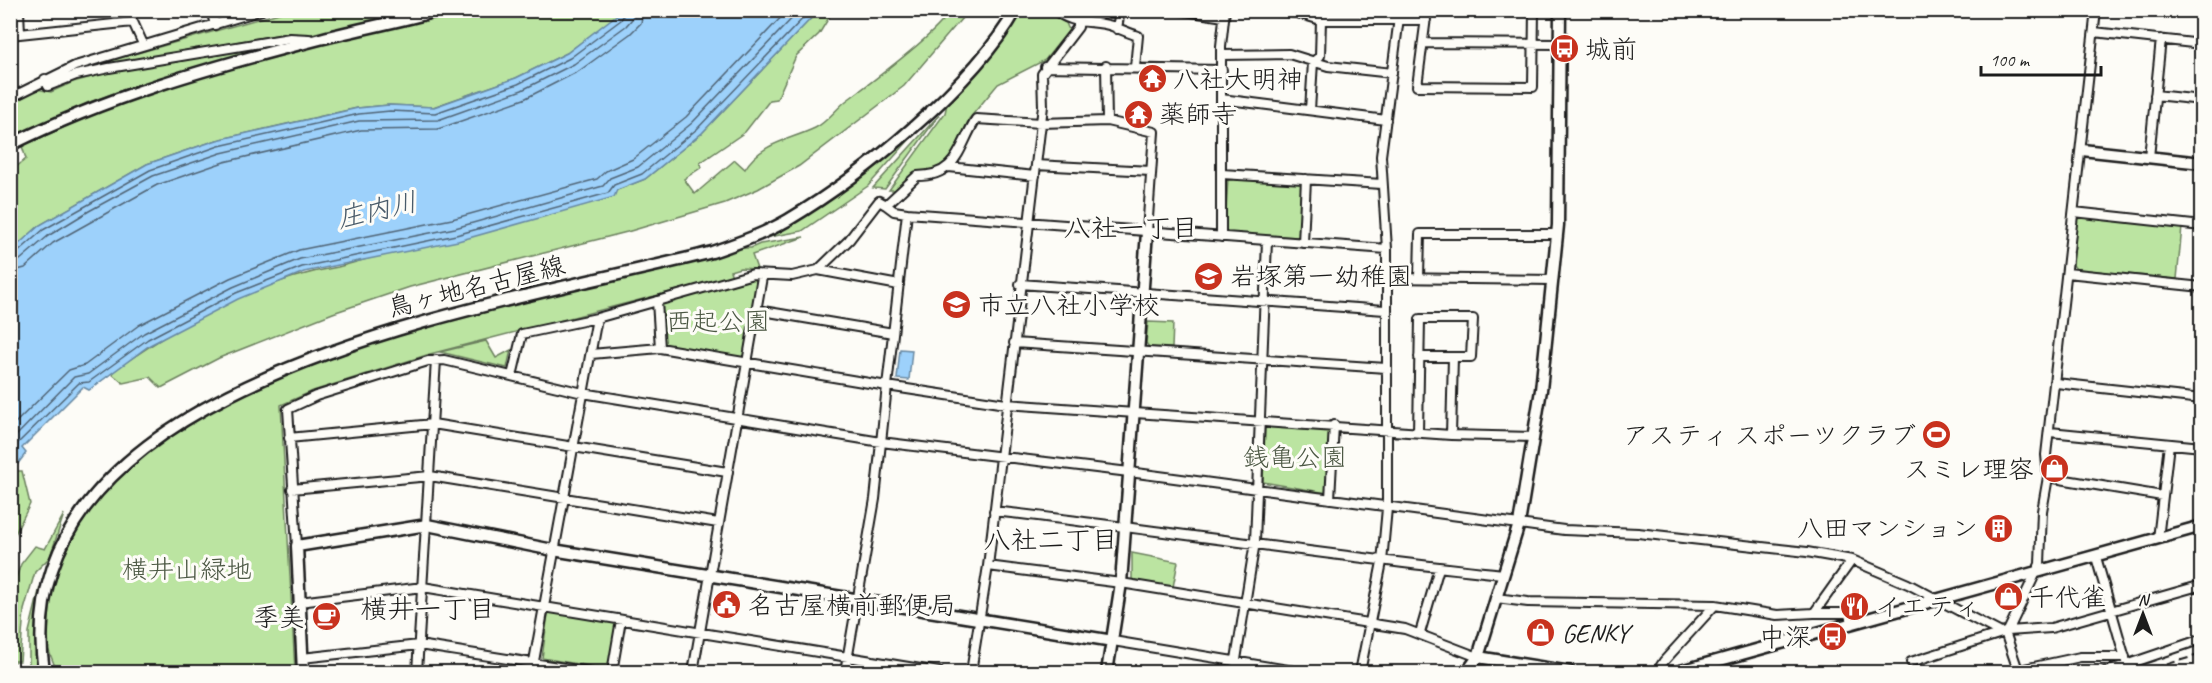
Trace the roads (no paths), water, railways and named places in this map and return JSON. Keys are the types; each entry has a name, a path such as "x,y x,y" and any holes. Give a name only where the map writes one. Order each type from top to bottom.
{"street":[{"path":"19,10 20,34"},
{"path":"211,10 215,25"},
{"path":"10,98 75,66 262,10"},
{"path":"10,144 118,97 319,39 440,10"},
{"name":"鳥ヶ地名古屋線","path":"44,672 39,620 53,558 66,527 92,492 123,460 159,431 256,379 297,361 364,338 431,318 712,252 742,242 786,221 826,195 941,101 1004,31 1016,10"},
{"path":"1056,10 1078,21 1113,26 1138,36 1135,67"},
{"path":"1117,29 1120,10"},
{"path":"1179,10 1224,14 1221,55 1221,237"},
{"path":"1266,10 1298,13 1322,20 1398,22 1426,20"},
{"path":"1310,110 1313,62 1320,56 1323,10"},
{"path":"1360,672 1382,562 1387,508 1385,310 1387,249 1381,156 1400,10"},
{"path":"1427,10 1417,86 1533,87 1534,10"},
{"path":"1467,672 1478,657 1519,524 1533,438 1557,234 1560,10"},
{"path":"2096,10 2056,383 2046,456 2048,477 2042,511 2040,564 2005,632 2014,671 2080,657 2125,657"},
{"path":"971,672 988,566 1020,284 1035,176 1041,123 1042,74 1045,67 1078,27 1078,21"},
{"path":"10,35 133,22 143,44"},
{"path":"2094,32 2202,44"},
{"path":"45,79 48,86 76,75 109,68 290,38 319,39"},
{"path":"2149,157 2161,39"},
{"path":"1423,43 1560,44"},
{"path":"1221,55 1289,54 1313,62 1392,74"},
{"path":"1045,67 1106,66 1222,70"},
{"path":"1106,66 1107,120"},
{"path":"2155,95 2202,100"},
{"path":"1221,99 1386,120"},
{"path":"886,205 917,176 934,176 949,167 976,118 1041,123 1107,120 1154,132 1121,583 1107,672"},
{"path":"2082,150 2202,163"},
{"path":"1036,165 1151,171"},
{"path":"949,167 1035,176"},
{"path":"1221,174 1382,184"},
{"path":"1303,243 1306,179"},
{"path":"818,270 849,240 879,201 894,211 907,213 1387,249"},
{"path":"2074,212 2202,226"},
{"path":"846,672 875,499 907,213"},
{"path":"1419,278 1420,234 1557,234"},
{"path":"1234,672 1255,542 1268,241"},
{"path":"512,376 522,334 597,318 753,274 762,277 792,276 818,270 899,285"},
{"path":"2067,273 2202,287"},
{"path":"693,672 762,277"},
{"path":"1386,278 1552,280"},
{"path":"1020,284 1385,310"},
{"path":"657,301 660,348"},
{"path":"757,310 893,333"},
{"path":"533,668 562,497 597,318"},
{"path":"1418,432 1419,357 1420,318 1473,319 1471,357 1419,357"},
{"path":"1014,343 1386,368"},
{"path":"591,354 660,348 1006,404 1385,428 1451,435 1533,438"},
{"path":"1451,435 1453,357"},
{"path":"417,672 436,360"},
{"path":"303,672 288,409 316,396 436,360 583,393 881,442 1130,472 1387,508 1466,515 1519,524 1799,551 1852,560 2005,632"},
{"path":"2056,383 2202,399"},
{"path":"290,438 433,424 727,472"},
{"path":"1330,499 1334,425"},
{"path":"2050,432 2202,447"},
{"path":"2158,539 2169,444"},
{"path":"292,489 430,476 718,523"},
{"path":"2048,477 2162,496"},
{"path":"994,511 1126,525 1382,562 1503,574"},
{"path":"297,546 427,525 553,550 1300,672"},
{"path":"1677,672 2202,526"},
{"path":"2096,557 2128,669"},
{"path":"1814,613 1852,560"},
{"path":"988,566 1121,583 1370,623 1420,633 1478,657 1535,670 1570,672"},
{"path":"1420,633 1439,568"},
{"path":"1911,662 2005,632 2051,628 2202,585"},
{"path":"299,602 423,587 939,672"},
{"path":"1496,598 1528,602 1715,605 1777,615 1848,613 1855,622"},
{"path":"1657,672 1664,661 1715,605"},
{"path":"612,672 621,620"},
{"path":"2105,672 2128,669 2202,639"},
{"path":"302,658 419,645 533,668 590,672"}],"water":[{"name":"庄内川","path":"623,10 818,11 702,133 645,179 617,190 614,197 458,241 304,272 238,299 150,345 89,390 83,387 22,448 26,453 11,473 11,251 40,225 147,164 217,140 358,108 389,105 434,107 516,78 567,53"},
{"path":"900,349 912,350 909,380 897,379"}],"railway":[{"path":"2141,672 2202,654"},
{"path":"2184,672 2202,667"}],"place":[{"name":"城前","path":"1564,49"},
{"name":"八社大明神","path":"1152,79"},
{"name":"薬師寺","path":"1138,114"},
{"name":"岩塚第一幼稚園","path":"1209,276"},
{"name":"市立八社小学校","path":"957,305"},
{"name":"アスティ スポーツクラブ","path":"1937,435"},
{"name":"スミレ理容","path":"2055,469"},
{"name":"八田マンション","path":"1999,528"},
{"name":"千代雀","path":"2008,597"},
{"name":"名古屋横前郵便局","path":"727,605"},
{"name":"イエティ","path":"1854,606"},
{"name":"季美","path":"326,617"},
{"name":"GENKY","path":"1541,633"},
{"name":"中深","path":"1832,637"}],"district":[{"name":"八社一丁目","path":"1131,228"},
{"name":"八社二丁目","path":"1051,540"},
{"name":"横井一丁目","path":"428,609"}],"park label":[{"name":"西起公園","path":"718,321"},
{"name":"銭亀公園","path":"1295,457"},
{"name":"横井山緑地","path":"187,569"}]}
